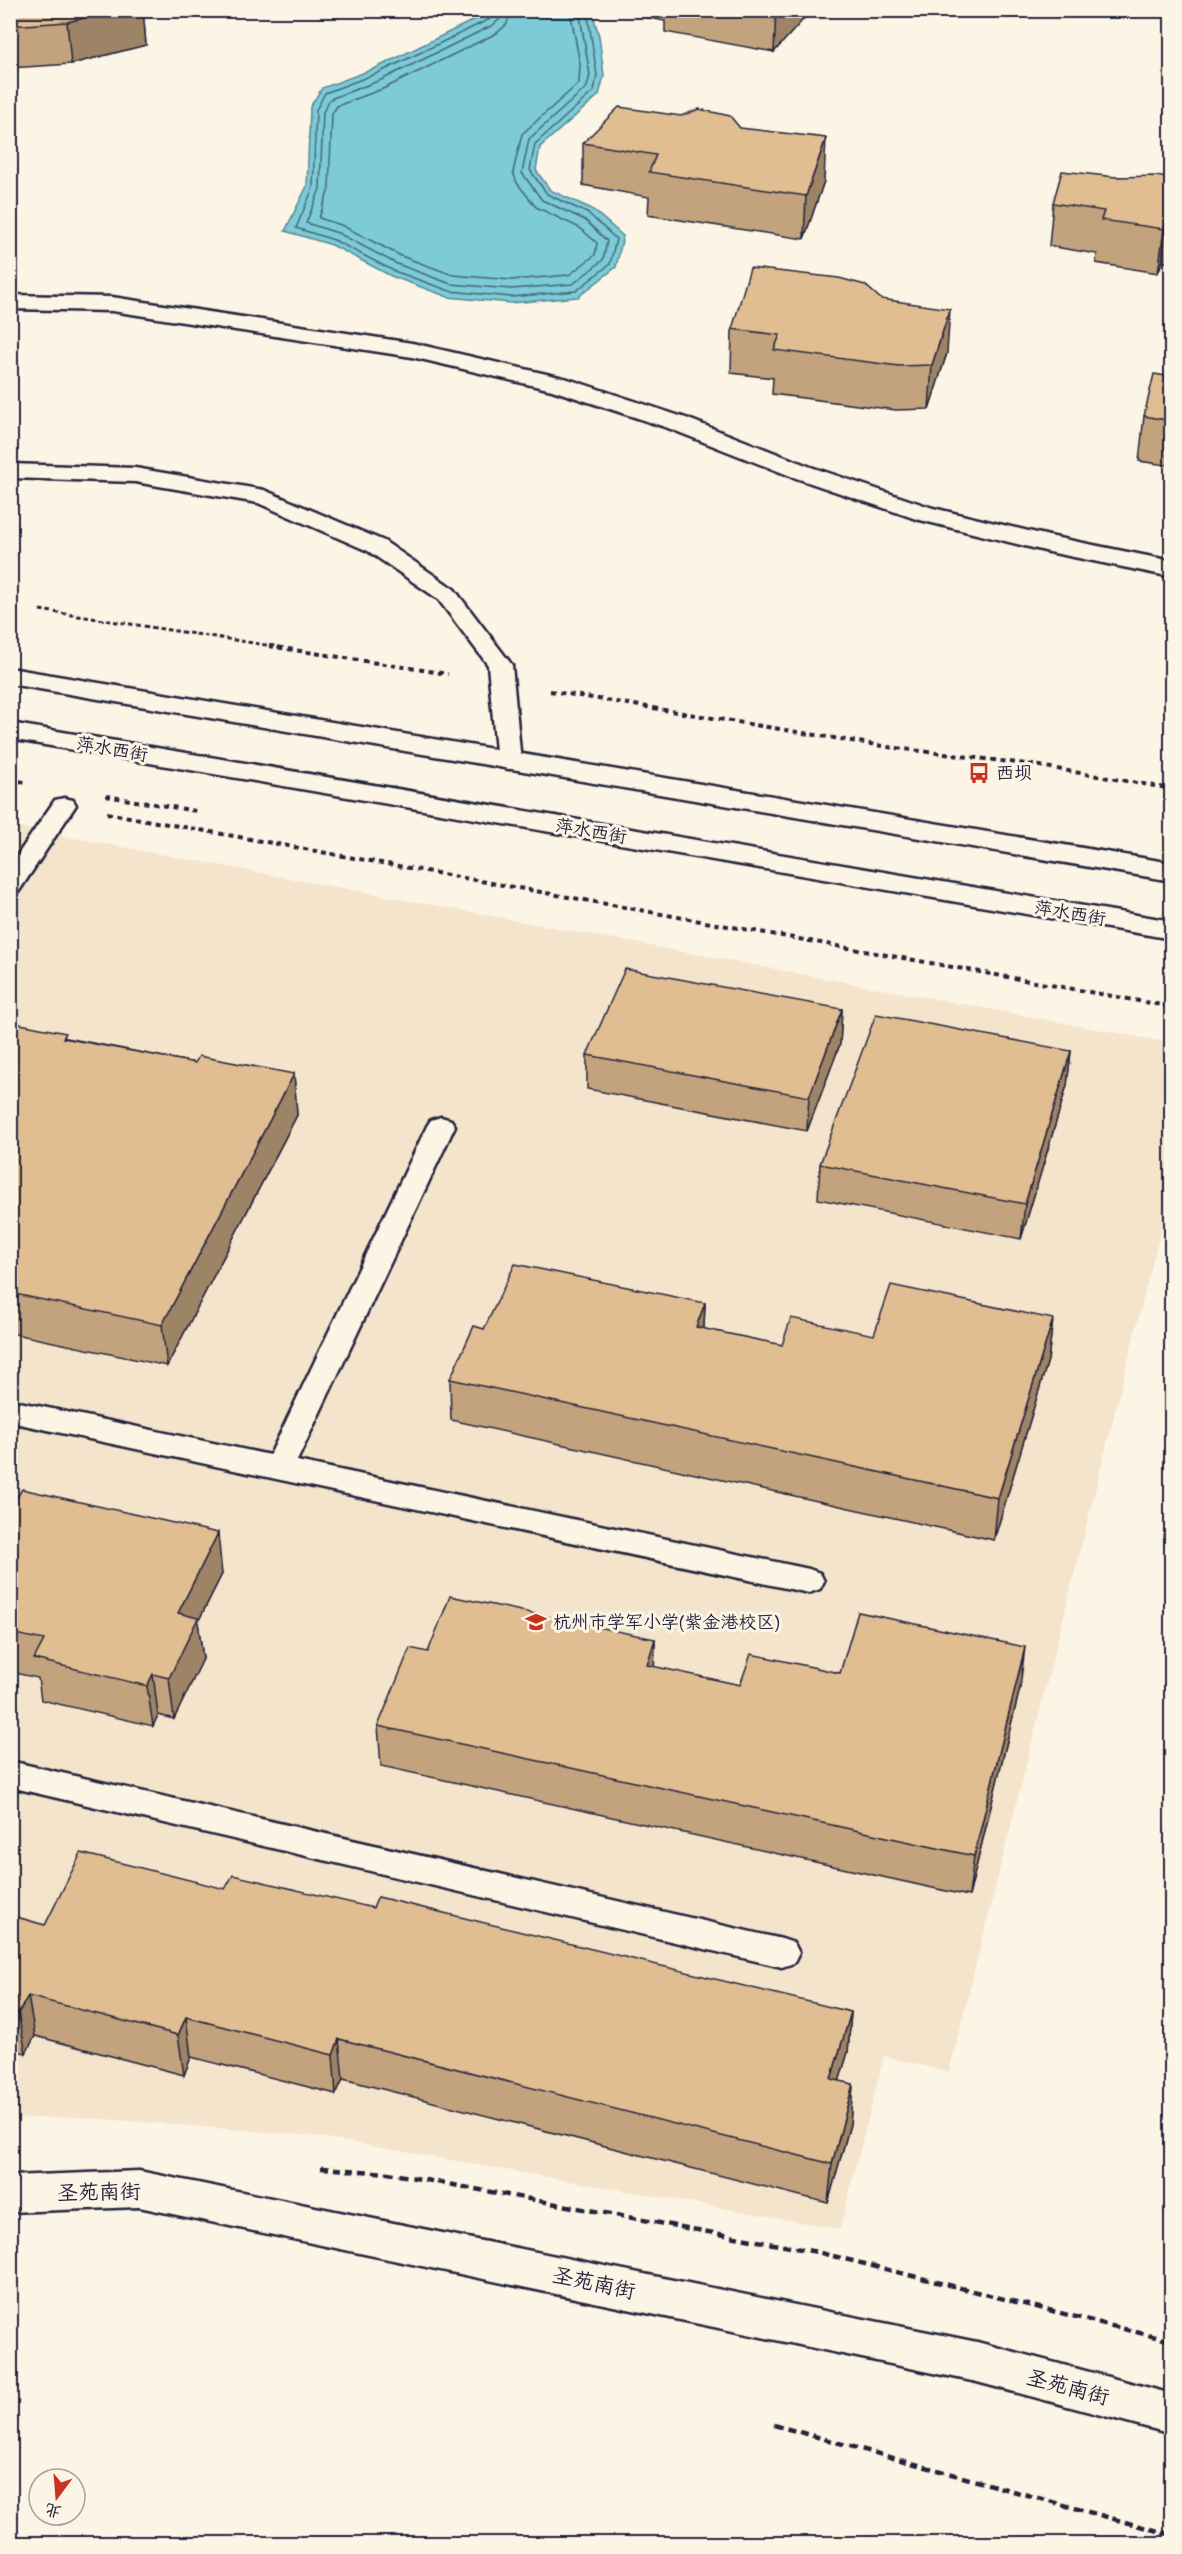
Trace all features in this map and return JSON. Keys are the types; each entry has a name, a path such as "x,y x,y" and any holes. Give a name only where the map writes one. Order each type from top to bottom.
{"main road":[{"path":"10,302 112,304 412,350 569,388 676,423 802,472 925,514 1049,544 1172,569"},
{"path":"10,676 509,762 1172,872"},
{"name":"萍水西街","path":"10,731 1172,930"},
{"name":"圣苑南街","path":"10,2194 140,2189 977,2362 1172,2414"}],"lane":[{"path":"10,471 135,475 264,497 376,546 446,594 500,665 509,762"},
{"path":"10,885 64,805"},
{"path":"279,1467 441,1126"},
{"path":"10,1411 809,1581"},
{"path":"10,1774 782,1953"}],"path":[{"path":"40,610 888,747 1034,765 1172,789"},
{"path":"64,805 1172,1007"},
{"path":"817,2252 1172,2341"},
{"path":"774,2425 1172,2535"}],"shaded area":[{"name":"杭州市学军小学(紫金港校区)","path":"10,826 1171,1043 1171,1189 949,2072 884,2056 840,2229 315,2136 77,2117 11,2119"}],"water":[{"path":"494,10 592,11 599,36 604,76 599,95 540,147 536,170 550,190 592,209 623,236 616,267 578,297 511,303 448,297 391,276 332,245 285,231 307,186 310,107 322,88 376,68"}],"building":[{"path":"10,10 116,10 67,22 10,26"},
{"path":"619,107 681,116 699,109 730,116 740,128 826,138 806,196 649,172 656,155 583,143"},
{"path":"1062,171 1116,177 1157,176 1172,179 1172,219 1167,219 1164,229 1101,220 1104,211 1053,203"},
{"path":"750,268 839,278 865,285 881,299 950,309 932,365 899,366 774,350 780,335 732,329"},
{"path":"1154,374 1172,377 1172,421 1144,416"},
{"path":"625,969 842,1009 809,1097 587,1055"},
{"path":"876,1014 1071,1051 1025,1204 820,1164"},
{"path":"10,1022 66,1033 63,1038 195,1063 199,1056 294,1074 162,1325 10,1293"},
{"path":"515,1264 705,1303 696,1327 782,1345 791,1318 874,1335 891,1285 1053,1319 998,1498 450,1379 474,1326 484,1329"},
{"path":"22,1489 218,1533 178,1613 198,1618 169,1678 153,1674 147,1686 34,1659 44,1640 10,1633 10,1509"},
{"path":"450,1596 655,1639 647,1665 740,1685 751,1654 840,1673 858,1612 1025,1647 974,1856 378,1726 410,1648 428,1652"},
{"path":"81,1853 225,1889 233,1875 373,1908 378,1897 851,2012 831,2079 853,2084 832,2164 339,2039 333,2055 186,2017 178,2035 28,1996 18,2013 10,2012 10,1922 13,1916 45,1925"}],"place":[{"name":"西坝","path":"979,773"},
{"name":"杭州市学军小学(紫金港校区)","path":"536,1622"}]}
